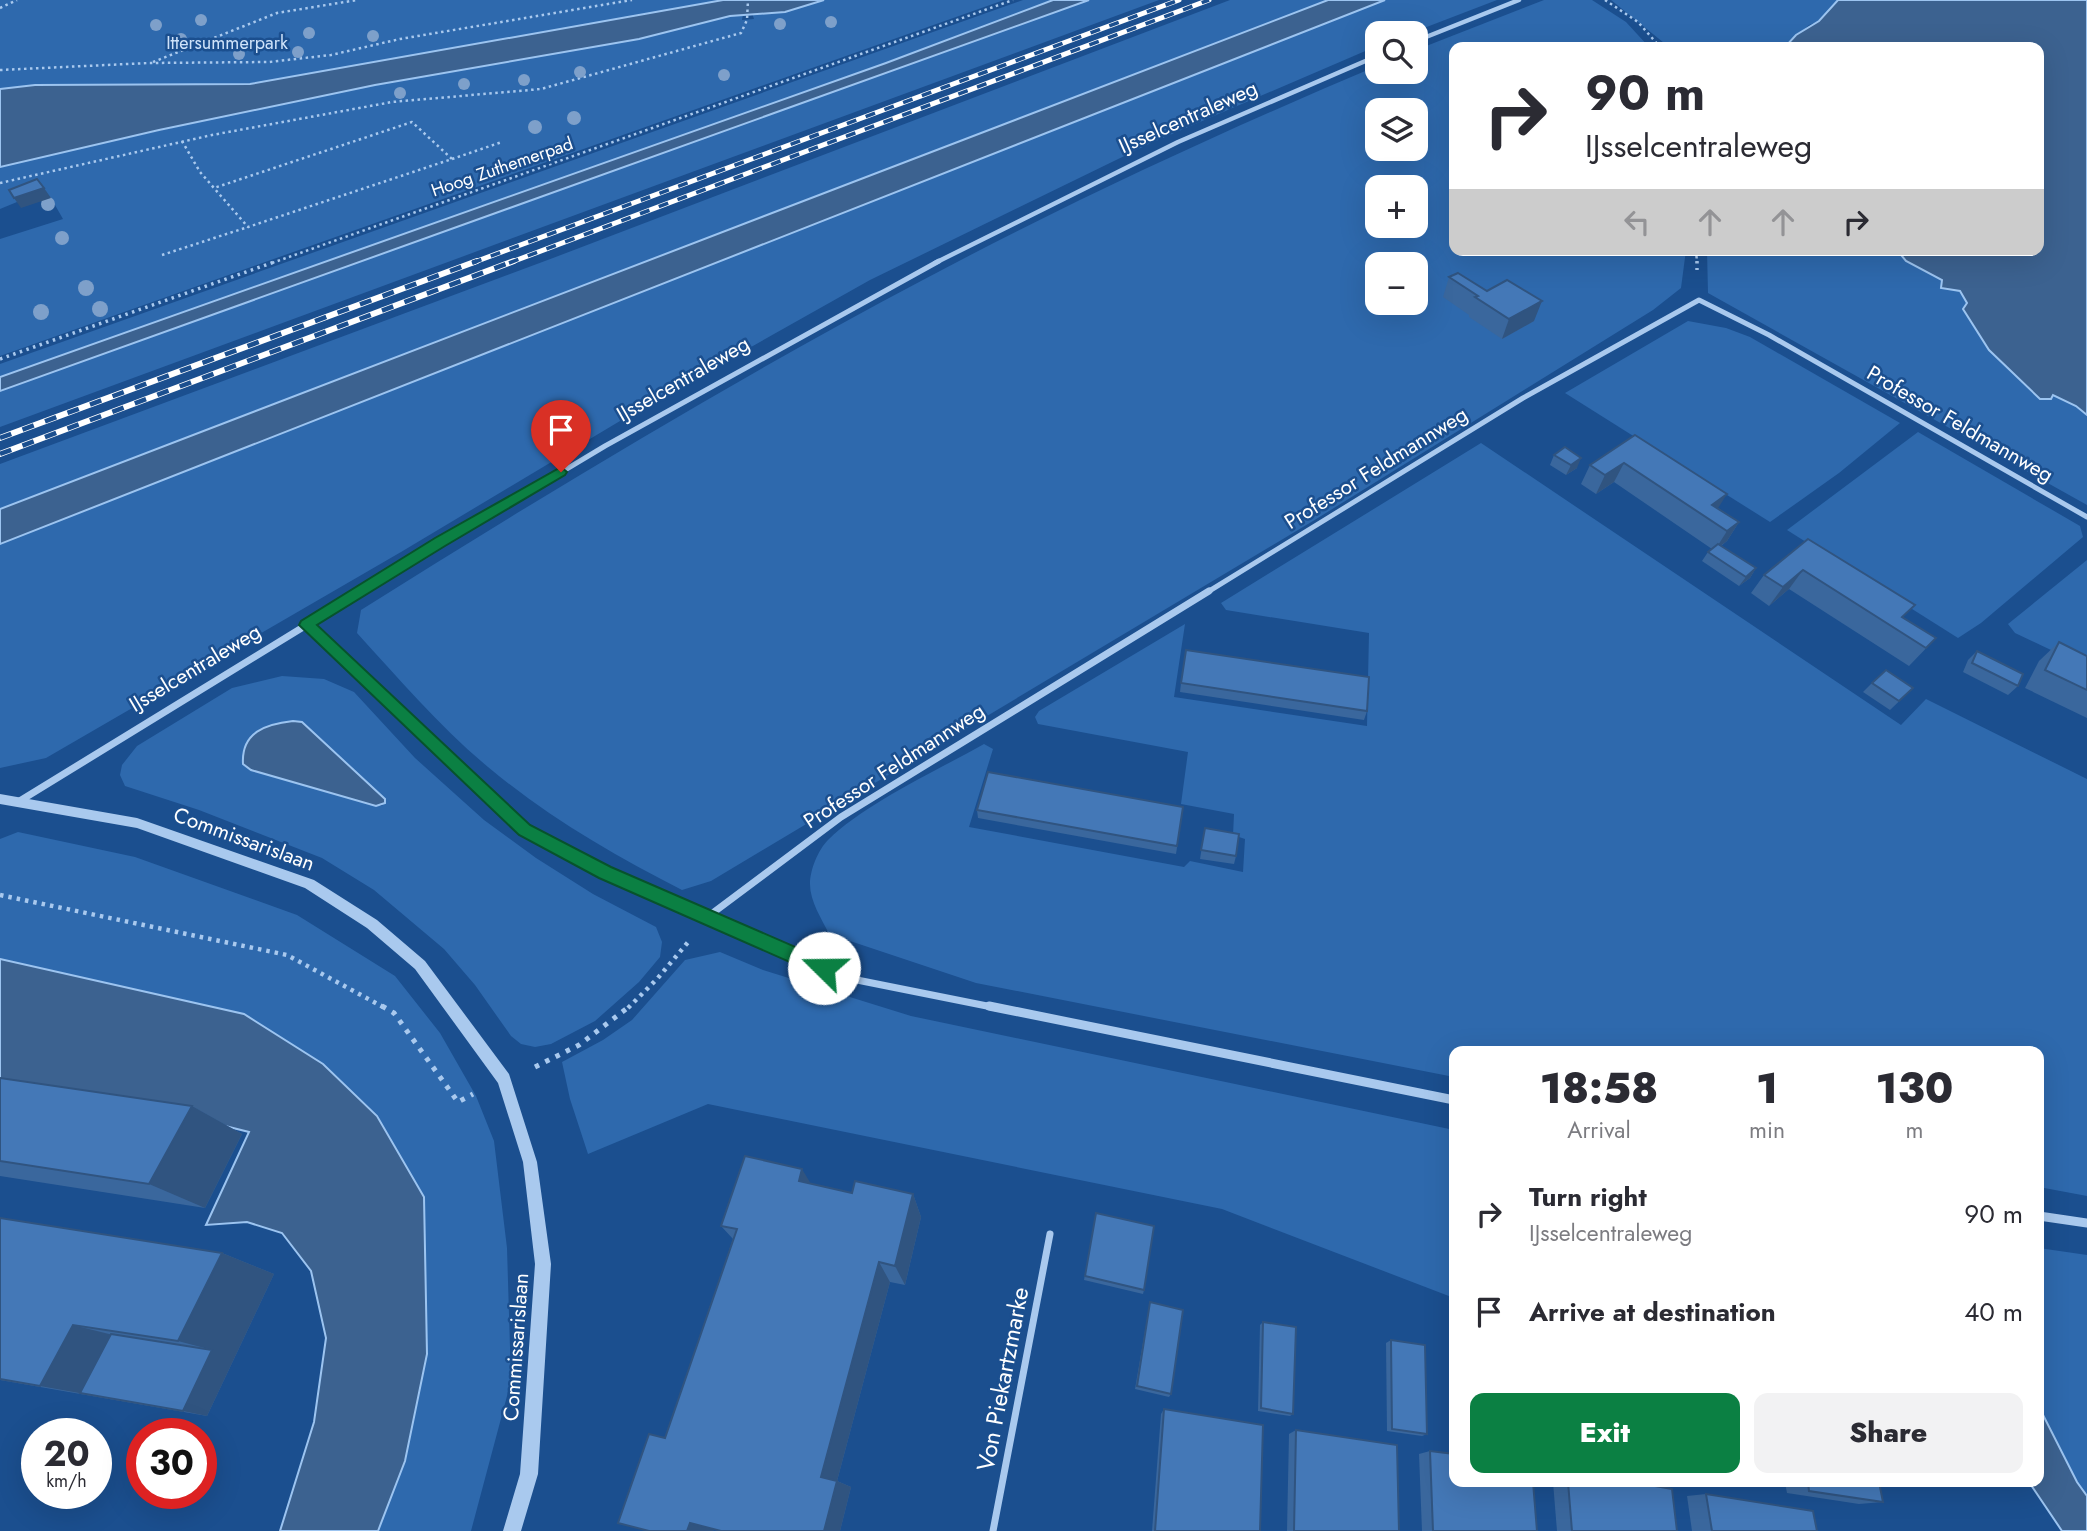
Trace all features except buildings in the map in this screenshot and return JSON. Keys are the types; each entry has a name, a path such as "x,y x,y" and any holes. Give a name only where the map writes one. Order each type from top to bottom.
{"street":[{"path":"1428,36 1519,0"},
{"name":"IJsselcentraleweg","path":"17,802 136,725 440,542 860,300 1095,179 1365,62"},
{"name":"Professor Feldmannweg","path":"706,918 841,817 1523,398 1699,300 1769,335 2087,517"},
{"path":"306,625 524,830 605,873 847,978 1449,1099"},
{"path":"0,799 17,802"},
{"name":"Commissarislaan","path":"17,802 137,823 309,884 372,924 420,965 504,1079 530,1162 543,1264 529,1474 512,1531"},
{"path":"2044,1217 2087,1223"}],"lane":[{"name":"Von Piekartzmarke","path":"993,1531 1050,1234"}],"path":[{"path":"0,8 17,0"},
{"path":"149,63 276,13 358,0"},
{"path":"0,70 149,63 269,62 331,55 400,39 632,0"},
{"path":"0,183 182,141 392,102 541,89 741,33 747,20 748,0"},
{"name":"Hoog Zuthemerpad","path":"0,359 1013,0"},
{"path":"1605,0 1638,23 1655,42"},
{"path":"214,188 412,122 452,159"},
{"path":"182,141 183,150 248,227"},
{"path":"162,255 502,142"},
{"path":"0,895 287,955 394,1013 458,1102 504,1079 554,1060 600,1030 663,976 706,918"}],"green space":[{"name":"Ittersummerpark","path":"0,0 723,0 250,84 35,85 0,89"},
{"path":"824,0 1004,0 0,356 0,239 63,219 51,198 17,202 0,209 0,167 330,94 598,45 730,16 743,14 742,20 754,19 752,13 785,12"},
{"path":"1023,0 1053,0 886,63 0,377 0,364"},
{"path":"1089,0 1159,0 0,427 0,391"},
{"path":"1230,0 1328,0 0,509 0,464 553,258"},
{"path":"1385,0 1497,0 1428,26 1428,21 1365,21 1365,51 1151,143 870,280 630,415 401,552 46,758 0,768 0,544"},
{"path":"1544,0 1592,0 1626,22 1644,42 1449,42 1449,256 1685,256 1681,288 1653,310 1313,521 711,881 682,890 606,849 558,819 488,767 453,736 357,633 361,610 638,440 779,359 977,252 1090,195 1365,71 1365,84 1428,84 1428,45"},
{"path":"1611,0 1838,0 1819,21 1809,25 1790,42 1663,42"},
{"path":"1707,256 1906,256 1942,280 1941,288 1960,291 1967,303 1963,309 1989,350 2040,399 2052,394 2087,415 2087,505 1708,293"},
{"path":"1688,321 1726,328 1750,337 1900,423 1839,473 1770,522 1565,393"},
{"path":"1918,432 2080,526 2083,537 1981,623 1958,638 1787,530"},
{"path":"1481,443 1901,725 1926,699 2087,779 2087,1196 2044,1188 2044,1046 1449,1046 1449,1076 976,983 829,934 814,904 810,884 813,867 824,844 861,813 984,744 993,749 969,827 1184,867 1190,861 1243,872 1245,839 1233,835 1234,814 1181,804 1188,752 1038,724 1035,717 1039,711 1185,624 1174,697 1367,726 1369,633 1226,610 1221,603"},
{"path":"2087,560 2087,667 2015,633 2008,624"},
{"path":"282,676 324,679 354,692 415,758 484,820 536,858 593,894 656,927 662,942 660,957 639,982 595,1021 551,1044 535,1047 521,1044 511,1036 475,985 444,949 374,890 322,858 199,810 125,786 120,775 122,765 137,746 232,688","holes":["293,721 385,799 382,806 251,770 243,764 262,728"]},
{"path":"18,832 135,857 297,915 395,976 440,1033 476,1096 494,1141 507,1248 511,1381 471,1531 378,1531 405,1461 427,1353 424,1197 244,1014 0,959 0,839"},
{"path":"720,952 763,970 911,1016 1449,1129 1449,1296 1222,1209 708,1104 588,1154 570,1099 562,1062 603,1040 632,1020 685,960"},
{"path":"2044,1249 2087,1255 2087,1496 2077,1482 2044,1417"}],"shaded area":[{"path":"723,0 824,0 785,12 730,16 639,39 375,85 159,130 0,167 0,89 35,85 250,84"},
{"path":"1053,0 1089,0 0,391 0,377 886,63"},
{"path":"1328,0 1385,0 0,544 0,509"},
{"path":"1838,0 2087,0 2087,415 2076,406 2053,395 2051,399 2040,399 1989,350 1963,309 1967,303 1960,291 1941,288 1942,280 1906,261 1902,256 2044,256 2044,42 1790,42 1819,21"},
{"path":"293,721 302,722 385,799 385,803 376,806 251,770 243,764 243,753 251,737 265,727"},
{"path":"0,959 244,1014 323,1064 377,1116 424,1197 427,1354 405,1461 378,1531 280,1531 314,1422 326,1338 311,1271 282,1233 247,1222 206,1225 249,1132 157,1109 0,1088"},
{"path":"2044,1417 2077,1482 2087,1496 2087,1531 2062,1531 2032,1487 2044,1487"}],"railway":[{"path":"472,263 1179,0"},
{"path":"509,263 1209,0"},
{"path":"0,438 477,261"},
{"path":"0,454 514,261"}],"route":[{"path":"561,472 440,542 306,625 524,830 605,873 824,968"}]}
